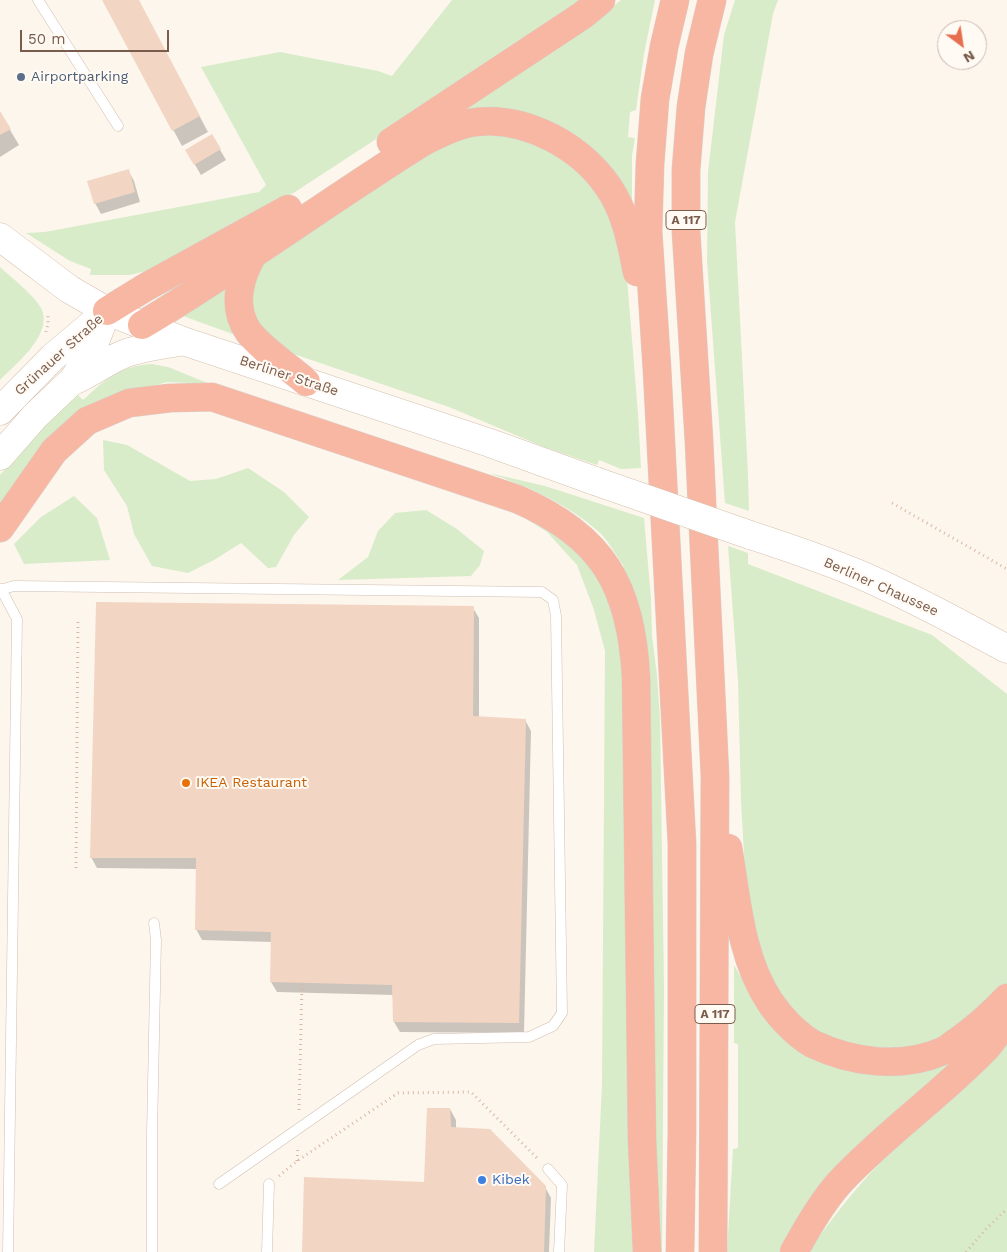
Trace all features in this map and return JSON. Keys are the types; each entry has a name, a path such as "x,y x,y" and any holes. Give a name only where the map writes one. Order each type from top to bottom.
{"highway":[{"path":"107,312 146,287 251,231 304,200 583,14 601,0"},
{"name":"A 117","path":"675,0 655,99 650,164 648,230 682,844 680,1252"},
{"name":"A 117","path":"712,0 699,54 692,107 686,170 686,231 699,441 715,776 713,1252"},
{"path":"142,325 193,294 255,251 423,142 450,128 471,123 493,122 541,132 562,144 578,154 597,173 614,196 623,216 632,246 657,369"},
{"path":"255,251 246,267 240,288 238,302 243,322 248,332 255,339 306,382"},
{"path":"0,528 54,451 86,421 129,403 170,398 212,396 517,499 563,523 605,563 617,584 627,608 634,644 642,1139 647,1252"},
{"path":"715,776 745,946 761,986 770,1002 790,1026 812,1043 850,1057 882,1062 914,1060 944,1051 977,1028 1007,998"},
{"path":"794,1252 808,1226 839,1183 988,1046 1007,1019"}],"street":[{"name":"Berliner Straße","path":"0,237 69,289 107,312 183,341 490,443 750,535"},
{"name":"Grünauer Straße","path":"0,456 35,416 73,380 91,352 107,312"},
{"name":"Grünauer Straße","path":"0,411 53,357 107,312"},
{"name":"Grünauer Straße","path":"73,380 88,375 108,361 126,353 183,341"},
{"name":"Berliner Chaussee","path":"750,535 806,553 861,576 920,603 1007,648"}],"lane":[{"path":"38,0 118,126"},
{"path":"8,1252 17,619 1,589 14,586 542,592 552,600 556,616 562,1013 553,1026 529,1037 434,1039 418,1045 219,1184"},
{"path":"152,1252 153,1039 156,940 154,922"},
{"path":"548,1169 562,1185 559,1252"},
{"path":"267,1252 269,1184"}],"path":[{"path":"892,503 1007,569"},
{"path":"76,868 78,618"},
{"path":"297,1161 302,983"},
{"path":"269,1184 297,1161 398,1093 471,1092 548,1169"},
{"path":"966,1252 1007,1209"}],"green space":[{"path":"452,0 584,0 491,64 295,192 161,265 130,275 90,275 91,269 70,261 26,233 45,232 259,192 266,185 201,67 280,52 378,71 392,76"},
{"path":"621,0 655,0 644,54 636,110 630,112 628,137 635,138 632,156 632,199 628,198 611,172 454,113 605,13"},
{"path":"735,0 778,0 773,14 735,222 749,511 725,503 707,261 708,172 724,35"},
{"path":"509,133 558,151 606,202 627,278 641,468 621,469 599,460 597,465 544,447 449,407 285,351 267,342 247,296 263,255 453,137"},
{"path":"0,267 34,298 41,308 44,318 38,338 31,348 0,380"},
{"path":"230,286 238,336 183,316"},
{"path":"152,364 168,367 210,384 167,382 150,387 0,509 0,475 35,434 78,395 83,400 114,375 141,365"},
{"path":"103,440 127,445 190,481 216,479 248,468 284,492 309,517 294,535 276,567 268,568 241,543 188,573 152,566 134,534 127,506 104,470"},
{"path":"489,473 545,486 644,518 660,719 664,987 662,1252 658,1252 623,565 602,535 573,512 532,490"},
{"path":"74,496 97,518 110,560 24,564 14,544 41,517"},
{"path":"426,510 457,529 484,551 480,565 471,576 338,580 368,557 378,531 395,513"},
{"path":"515,512 537,519 592,562 625,633 637,1252 594,1252 602,1085 605,651 594,610 577,565 547,532"},
{"path":"728,546 748,553 748,564 932,635 1007,694 1007,1035 941,1040 897,1051 847,1046 815,1031 776,995 748,926 741,801 738,681"},
{"path":"734,965 763,1013 814,1054 963,1054 782,1252 727,1252 733,1149 738,1148 738,1044 734,1043"},
{"path":"1007,1044 1007,1252 808,1252 848,1199 881,1162 980,1072"}],"building":[{"path":"102,0 139,0 200,116 172,131"},
{"path":"0,111 11,129 0,135"},
{"path":"212,134 221,149 194,165 185,150"},
{"path":"129,169 135,192 94,204 87,181"},
{"path":"96,602 474,606 473,716 526,719 519,1023 393,1022 392,985 270,982 271,932 195,930 196,858 90,858"},
{"name":"Kibek","path":"427,1108 450,1108 451,1127 490,1129 546,1186 544,1252 302,1252 304,1177 424,1182"}],"place":[{"name":"Airportparking","path":"21,77"},
{"name":"IKEA Restaurant","path":"186,783"},
{"name":"Kibek","path":"482,1180"}]}
